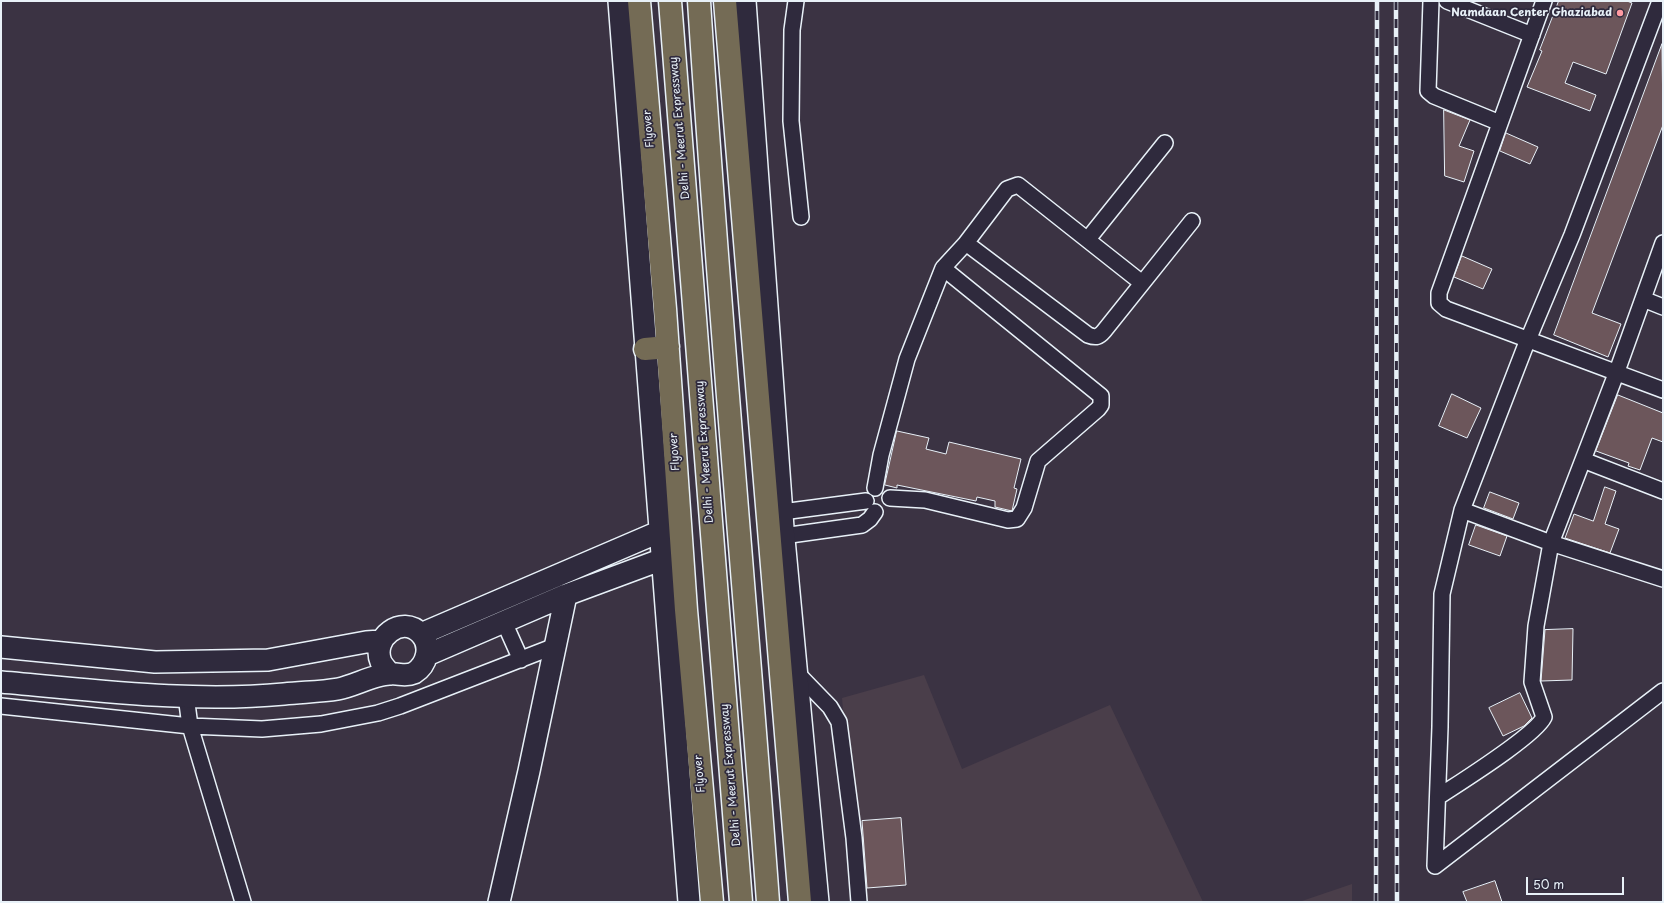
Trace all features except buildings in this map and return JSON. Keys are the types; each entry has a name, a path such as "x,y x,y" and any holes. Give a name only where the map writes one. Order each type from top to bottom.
{"highway":[{"name":"Flyover","path":"639,1 668,347 686,610 712,902"},
{"name":"Delhi - Meerut Expressway","path":"670,1 741,902"},
{"path":"699,1 736,512 768,902"},
{"path":"725,1 746,249 771,468 786,738 800,902"},
{"path":"746,249 764,266"},
{"path":"645,349 668,347"}],"street":[{"path":"619,1 636,204 645,349 663,559 689,902"},
{"path":"746,1 764,266 771,468 782,512 783,536 818,902"},
{"path":"796,1 792,30 791,121 801,217"},
{"path":"1431,1 1428,91 1434,96 1500,122"},
{"path":"1447,1 1532,34"},
{"path":"1544,1 1439,293 1439,303 1446,308 1528,340 1616,374 1663,390"},
{"path":"1660,1 1572,235 1528,340 1462,510 1442,594 1438,797 1435,866 1663,691"},
{"path":"1088,239 1165,143"},
{"path":"783,536 862,525 868,522 871,506 867,495 875,488 880,455 907,359 943,268 966,243 1007,190 1018,185 1142,283"},
{"path":"966,243 1088,336 1095,338 1100,336 1192,221"},
{"path":"1438,797 1474,774 1535,729 1544,717 1544,713 1532,682 1536,626 1551,543 1616,374 1663,243"},
{"path":"890,498 925,500 1008,520 1017,519 1024,508 1038,461 1102,405 1101,396 943,268"},
{"path":"1643,299 1663,307"},
{"path":"1583,460 1663,491"},
{"path":"782,512 871,506 881,512 888,508 890,498 885,490 875,488"},
{"path":"1462,510 1551,543 1663,579"},
{"path":"421,634 660,531"},
{"path":"427,655 566,595 663,559"},
{"path":"499,902 566,595"},
{"path":"504,622 521,660"},
{"path":"1,682 186,696 267,696 339,689 390,674 404,676 412,674 424,662 427,655 426,644 421,634 408,628 394,628 386,633 381,641 378,652 381,663 390,674"},
{"path":"1,647 155,662 268,660 366,642 381,641"},
{"path":"1,706 190,726 262,729 328,723 400,706 555,646"},
{"path":"797,673 830,707 838,722 854,838 859,902"},
{"path":"186,696 190,726 243,902"}],"shaded area":[{"path":"924,675 962,769 1110,705 1203,902 861,902 842,698"},
{"path":"1352,884 1352,902 1299,902"}],"railway":[{"path":"1376,902 1377,1"},
{"path":"1396,1 1397,902"}],"place":[{"name":"Namdaan Center Ghaziabad","path":"1620,13"}]}
